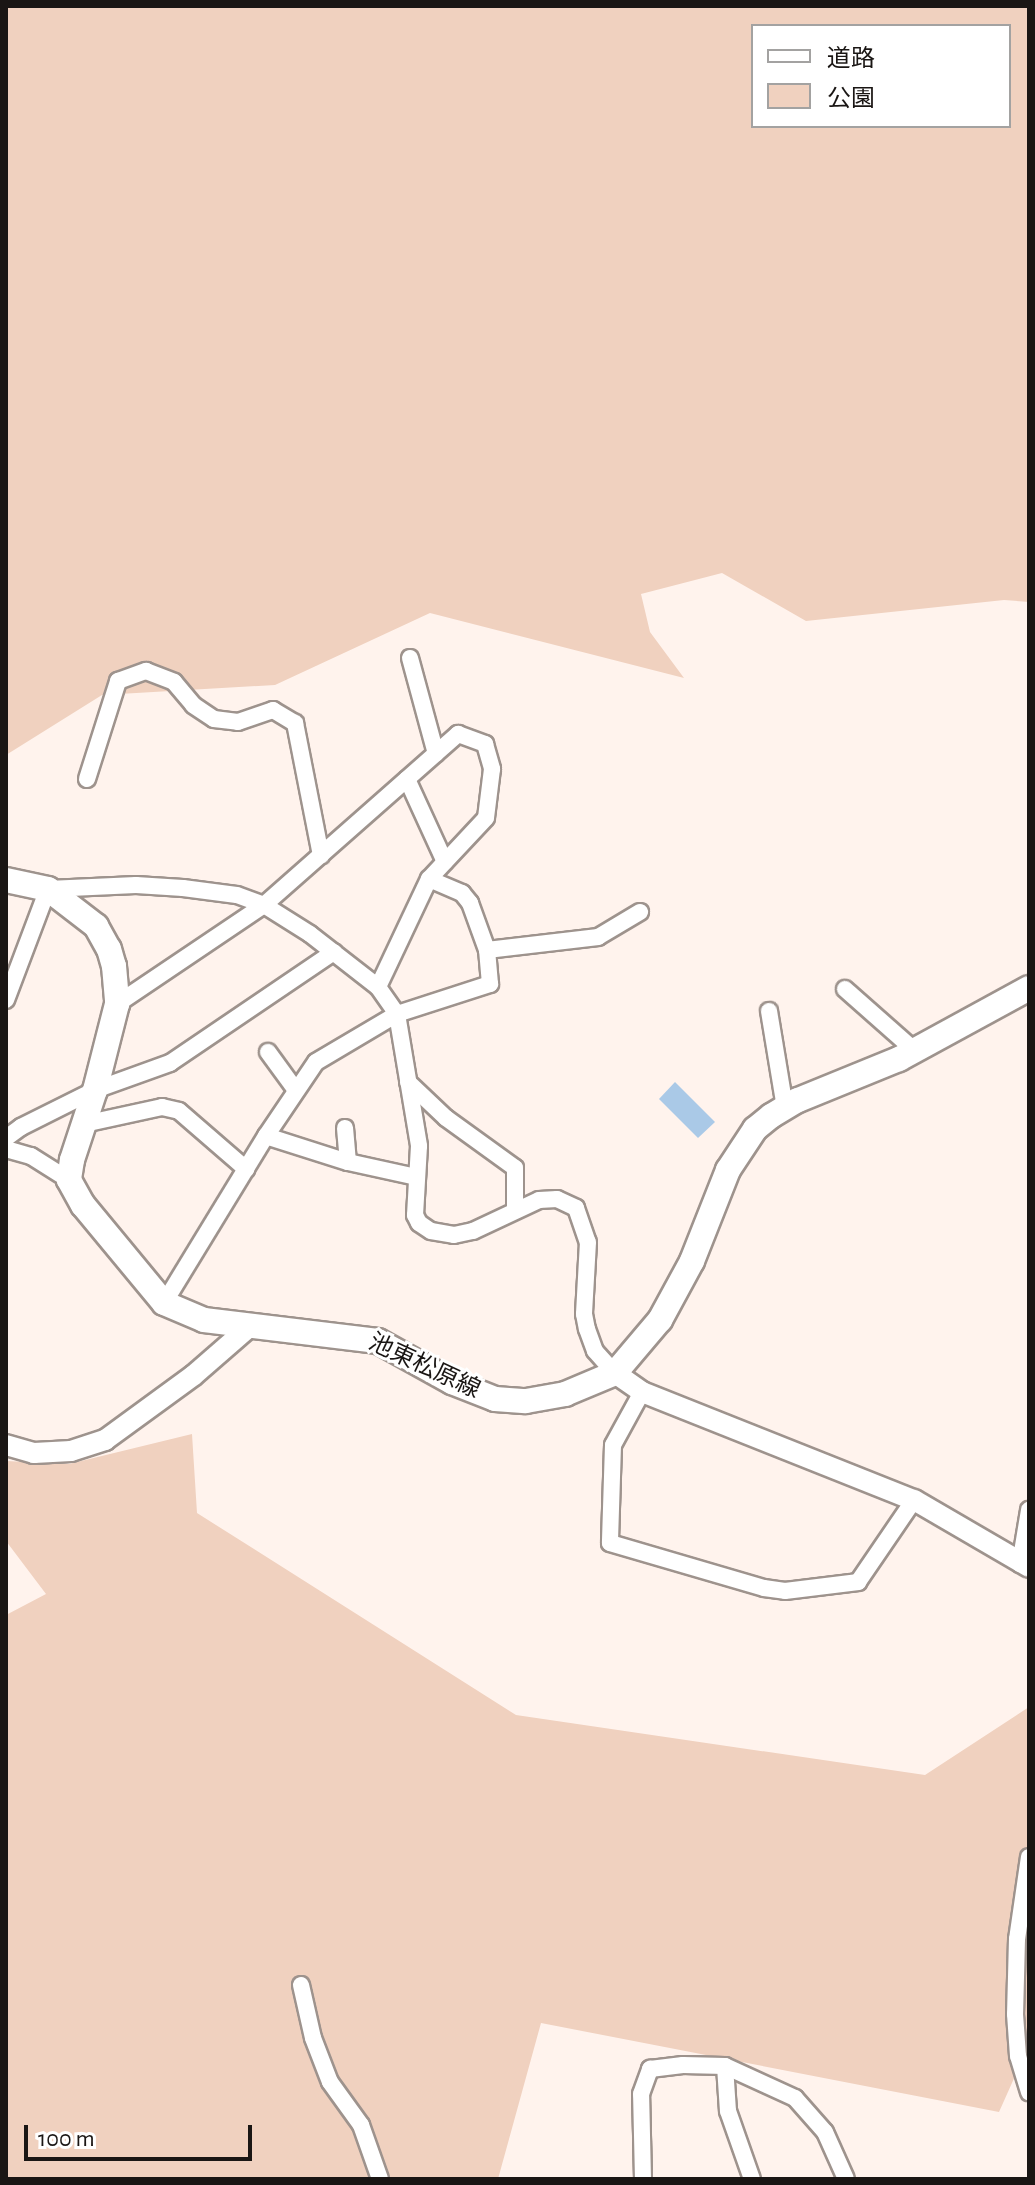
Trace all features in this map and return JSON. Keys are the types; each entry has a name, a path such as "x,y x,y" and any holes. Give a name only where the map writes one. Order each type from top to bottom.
{"main road":[{"path":"6,880 48,889 96,926 114,966 117,1004 69,1180"},
{"name":"池東松原線","path":"69,1180 83,1205 164,1303 204,1320 378,1341 463,1387 495,1399 526,1401 565,1394 615,1373 660,1320 692,1261 728,1170 755,1129 785,1108 915,1051 1029,988"}],"street":[{"path":"410,658 436,754"},
{"path":"87,779 118,681 146,671 174,682 193,705 214,719 238,722 273,710 295,723 321,855"},
{"path":"117,1004 264,905 458,734 485,744 492,769 486,818 429,879 378,987"},
{"path":"407,779 445,862"},
{"path":"164,1303 295,1089 316,1062 397,1014 490,984 487,950 470,903 462,893 429,879"},
{"path":"6,1000 48,889 136,885 237,895 264,905 334,952 378,987 397,1014 419,1146 415,1215 424,1227 439,1234 473,1231 515,1209 557,1199 576,1208 586,1226 584,1314 595,1351 615,1373 642,1392 914,1500 1024,1566 1029,1510"},
{"path":"487,950 598,937 640,912"},
{"path":"6,1138 95,1090 170,1063 334,952"},
{"path":"845,989 915,1051"},
{"path":"769,1011 785,1108"},
{"path":"268,1052 295,1089"},
{"path":"408,1082 446,1118 515,1168 515,1209"},
{"path":"84,1124 162,1107 179,1111 246,1169"},
{"path":"345,1128 348,1162"},
{"path":"266,1136 348,1162 416,1177"},
{"path":"6,1149 31,1156 69,1180"},
{"path":"6,1445 34,1453 71,1451 105,1440 194,1375 249,1327"},
{"path":"642,1392 613,1445 610,1543 764,1588 785,1591 858,1582 914,1500"},
{"path":"1029,1857 1017,1939 1015,2014 1018,2056 1029,2092"},
{"path":"301,1985 313,2038 330,2082 361,2125 380,2179"},
{"path":"643,2179 641,2094 650,2069 683,2065 725,2066 795,2098 825,2132 846,2179"},
{"path":"725,2066 728,2111 752,2179"}],"green space":[{"path":"6,6 1029,6 1029,602 1004,600 806,621 722,573 641,594 650,632 684,678 430,613 275,685 102,695 6,755"},
{"path":"192,1434 197,1513 516,1715 925,1775 1029,1707 1029,2045 999,2112 541,2023 498,2179 6,2179 6,1615 46,1594 6,1541 6,1461 69,1464"}],"water":[{"path":"675,1082 715,1122 698,1138 659,1099"}]}
